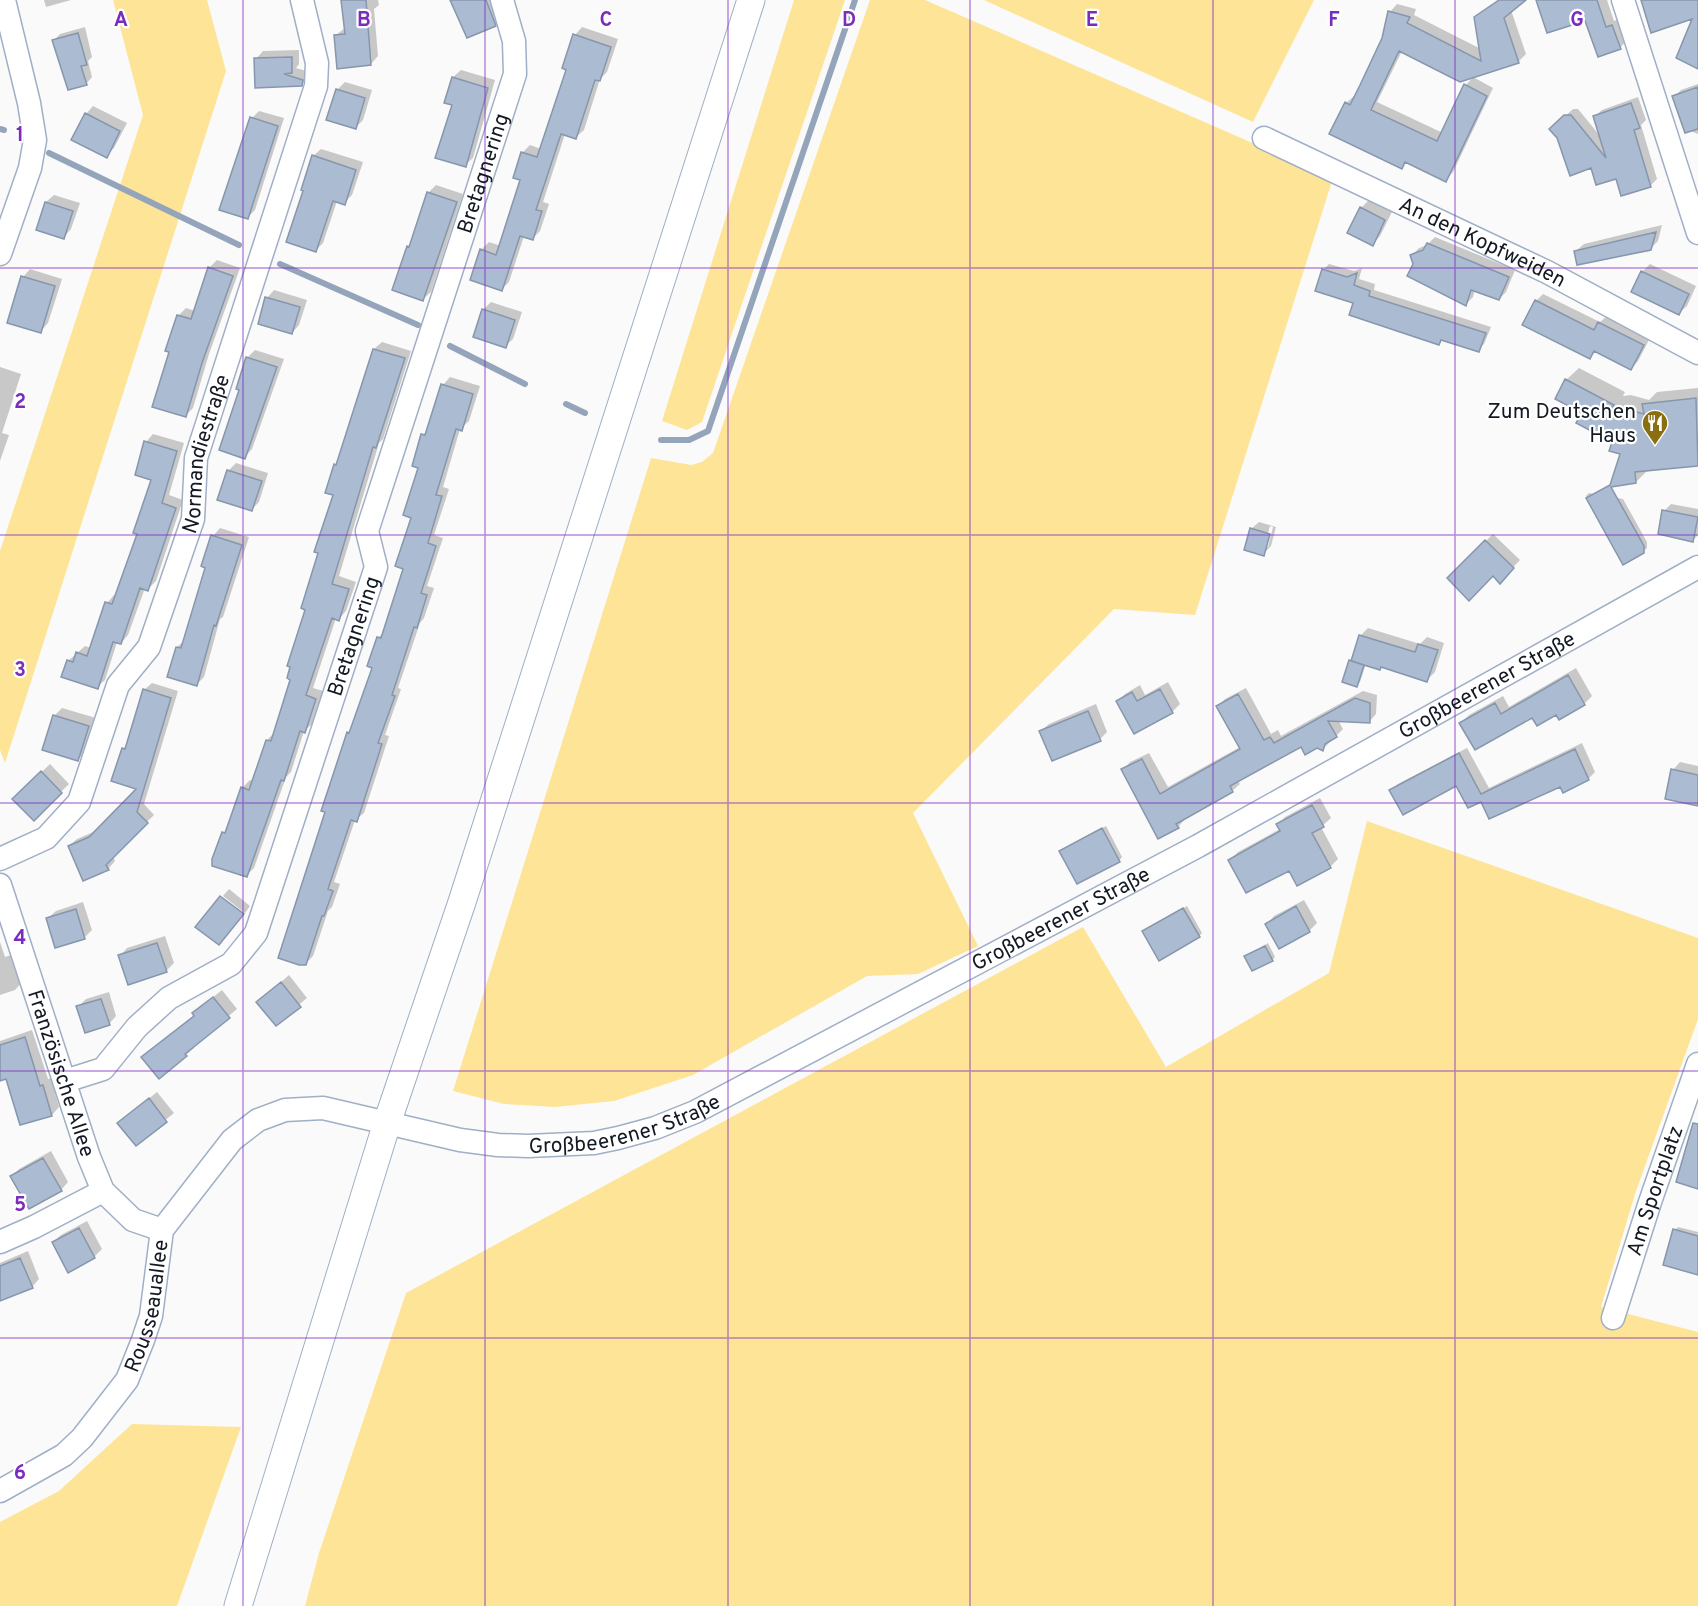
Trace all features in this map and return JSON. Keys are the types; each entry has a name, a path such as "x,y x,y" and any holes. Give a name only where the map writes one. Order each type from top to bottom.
{"main road":[{"path":"238,1606 387,1123 462,902 751,0"}],"street":[{"path":"1,248 30,168 35,140 29,104 4,0"},
{"name":"Normandiestraße","path":"0,859 46,838 79,802 118,685 149,647 193,519 196,458 316,86 317,63 302,0"},
{"name":"Bretagnering","path":"65,1081 103,1069 145,1019 169,998 231,964 256,933 376,567 367,531 515,74 513,41 502,0"},
{"path":"1623,0 1698,233"},
{"name":"An den Kopfweiden","path":"1264,138 1547,272 1698,353"},
{"name":"Großbeerener Straße","path":"387,1123 460,1140 498,1145 555,1146 594,1143 618,1138 656,1128 695,1112 1198,846 1698,567"},
{"name":"Französische Allee","path":"0,885 89,1157 103,1191 133,1220 162,1230"},
{"name":"Am Sportplatz","path":"1613,1318 1698,1064"},
{"name":"Rousseauallee","path":"0,1491 64,1455 82,1438 127,1380 151,1316 162,1230 232,1140 258,1120 285,1110 313,1108 387,1123"},
{"path":"0,1242 103,1191"}],"shaded area":[{"path":"113,0 207,0 226,71 5,763 0,750 0,551 143,115"},
{"path":"794,0 845,0 702,422 687,430 662,421"},
{"path":"870,0 925,0 1333,178 1195,615 1114,609 913,813 978,946 918,974 867,976 693,1075 614,1101 555,1107 504,1104 453,1091 651,458 691,465 702,462 713,453"},
{"path":"984,0 1314,0 1253,122"},
{"path":"1367,821 1698,938 1698,1019 1636,1191 1601,1307 1698,1332 1698,1606 305,1606 319,1553 406,1293 1083,927 1166,1067 1329,973"},
{"path":"132,1424 241,1427 177,1606 0,1606 0,1522 59,1491"}],"building":[{"path":"341,0 366,0 371,65 337,69 334,35 345,34"},
{"path":"450,0 486,0 496,26 467,38"},
{"path":"1499,0 1526,0 1504,18 1519,63 1460,82 1399,51 1371,110 1437,141 1464,84 1487,96 1446,182 1405,162 1402,169 1329,134 1345,102 1350,105 1360,85 1382,38 1388,11 1410,17 1407,23 1481,61 1474,17"},
{"path":"1536,0 1597,0 1606,27 1612,25 1621,49 1598,57 1585,21 1547,33"},
{"path":"1641,0 1698,0 1698,69 1676,58 1692,19 1651,33"},
{"path":"78,33 87,65 81,66 87,85 68,90 52,40"},
{"path":"573,34 611,47 600,81 595,80 576,139 561,134 536,210 542,211 533,240 520,236 502,291 470,280 480,249 496,255 520,180 513,178 521,152 537,157 566,70 562,68"},
{"path":"292,57 292,73 284,74 303,80 302,86 255,88 254,58"},
{"path":"452,77 488,88 466,167 435,158 452,105 444,103"},
{"path":"1698,87 1698,129 1685,133 1672,96"},
{"path":"336,89 365,98 356,129 326,120"},
{"path":"1631,103 1640,128 1634,130 1651,187 1621,196 1616,179 1596,185 1591,168 1570,176 1557,138 1549,129 1564,115 1571,115 1606,158 1593,116"},
{"path":"85,113 120,131 107,158 71,140"},
{"path":"250,117 278,126 248,219 219,210"},
{"path":"312,155 356,170 345,205 333,201 316,252 286,242"},
{"path":"427,192 457,202 423,301 392,290"},
{"path":"45,202 73,211 64,239 36,230"},
{"path":"1360,207 1385,220 1373,246 1347,233"},
{"path":"1656,232 1651,250 1577,265 1574,251"},
{"path":"1427,243 1509,277 1499,300 1471,290 1466,306 1407,276 1413,264 1410,255 1423,250"},
{"path":"208,267 233,276 202,363 186,417 152,407 169,352 165,351 177,315 191,319"},
{"path":"1322,269 1347,277 1357,273 1354,285 1370,291 1369,296 1486,333 1479,352 1441,340 1439,345 1349,315 1353,303 1315,291"},
{"path":"1641,271 1689,294 1679,315 1631,292"},
{"path":"21,276 55,286 41,333 7,323"},
{"path":"265,297 300,307 292,334 258,324"},
{"path":"1535,300 1594,330 1598,322 1644,345 1631,370 1594,351 1590,359 1522,325"},
{"path":"482,309 515,320 506,348 473,337"},
{"path":"373,349 405,358 376,448 373,447 332,584 349,589 339,621 332,618 306,695 316,699 305,733 300,731 284,781 281,780 247,877 212,866 212,859 222,832 225,833 241,787 249,790 266,740 271,741 290,680 287,678 290,667 287,666 305,610 301,608 318,553 314,552 333,495 325,493"},
{"path":"246,357 277,367 245,459 219,450 239,390 236,389"},
{"path":"1565,379 1614,405 1612,407 1644,414 1642,404 1696,398 1698,466 1635,472 1636,483 1611,487 1644,546 1644,553 1623,565 1586,498 1610,485 1620,454 1609,451 1612,442 1576,423 1582,413 1555,399"},
{"path":"441,384 473,394 462,431 456,429 436,495 442,496 428,543 436,546 421,593 427,595 392,695 395,696 378,743 382,744 357,822 351,820 328,889 333,891 306,965 299,965 278,958 325,812 321,811 347,732 349,733 372,668 367,666 377,637 381,638 403,569 395,566 411,518 403,515 418,468 412,466 421,434 425,435"},
{"path":"144,441 177,451 162,503 176,508 148,591 140,588 121,644 113,642 98,689 61,677 67,660 73,662 76,652 87,656 105,602 112,604 137,534 133,533 151,480 135,475"},
{"path":"227,470 262,481 252,511 217,500"},
{"path":"1662,510 1698,517 1693,542 1658,534"},
{"path":"1250,528 1270,534 1264,556 1244,550"},
{"path":"211,535 242,545 216,626 214,625 197,686 167,677 176,647 181,648 205,568 201,566"},
{"path":"1485,540 1514,568 1500,584 1493,576 1469,601 1447,578"},
{"path":"1359,635 1415,652 1418,644 1438,650 1427,682 1381,667 1380,670 1351,661"},
{"path":"1349,660 1364,665 1357,687 1342,682"},
{"path":"1568,675 1585,705 1559,720 1556,715 1537,726 1532,718 1475,750 1459,723 1495,703 1501,714"},
{"path":"143,689 171,698 137,812 148,823 106,865 109,870 83,881 68,846 89,837 136,789 111,781 122,748 125,749"},
{"path":"1160,689 1173,713 1134,734 1116,701 1132,692 1137,701"},
{"path":"1238,694 1264,740 1270,737 1274,743 1355,698 1370,703 1370,723 1328,721 1337,737 1325,744 1323,751 1317,748 1305,755 1301,747 1230,786 1233,792 1176,824 1179,828 1158,839 1121,769 1142,759 1160,794 1240,749 1216,706"},
{"path":"1088,711 1101,741 1052,761 1039,731"},
{"path":"53,715 89,726 78,761 42,750"},
{"path":"1575,749 1589,780 1563,793 1560,787 1489,819 1481,802 1468,808 1456,786 1403,815 1389,790 1459,753 1481,794"},
{"path":"1671,769 1698,775 1698,806 1665,799"},
{"path":"41,771 62,793 34,821 12,799"},
{"path":"1312,805 1324,827 1312,833 1331,868 1297,886 1289,871 1246,893 1228,860 1280,831 1276,824"},
{"path":"1102,828 1120,862 1077,884 1059,851"},
{"path":"220,896 244,914 219,945 195,927"},
{"path":"1296,906 1310,932 1279,949 1265,924"},
{"path":"1183,908 1200,937 1159,961 1142,931"},
{"path":"76,909 85,939 55,948 46,918"},
{"path":"157,943 167,972 128,985 118,955"},
{"path":"1265,946 1273,961 1252,971 1244,956"},
{"path":"281,982 301,1007 276,1026 256,1002"},
{"path":"213,997 230,1018 185,1054 187,1056 159,1079 141,1057 194,1016 192,1013"},
{"path":"101,999 110,1025 85,1033 76,1006"},
{"path":"25,1037 52,1116 20,1125 6,1079 0,1081 0,1045"},
{"path":"149,1098 167,1122 136,1146 117,1123"},
{"path":"1693,1123 1698,1124 1698,1189 1676,1182"},
{"path":"43,1158 62,1191 29,1209 10,1176"},
{"path":"79,1228 95,1258 68,1273 52,1242"},
{"path":"1673,1229 1698,1236 1698,1275 1663,1265"},
{"path":"20,1258 33,1288 0,1301 0,1266"}],"waterway":[{"path":"661,440 689,440 708,431 855,0"},
{"path":"0,129 4,130"},
{"path":"49,153 239,245"},
{"path":"280,264 418,325"},
{"path":"450,346 525,384"},
{"path":"566,404 585,413"}],"place":[{"name":"Zum Deutschen Haus","path":"1655,446"}]}
